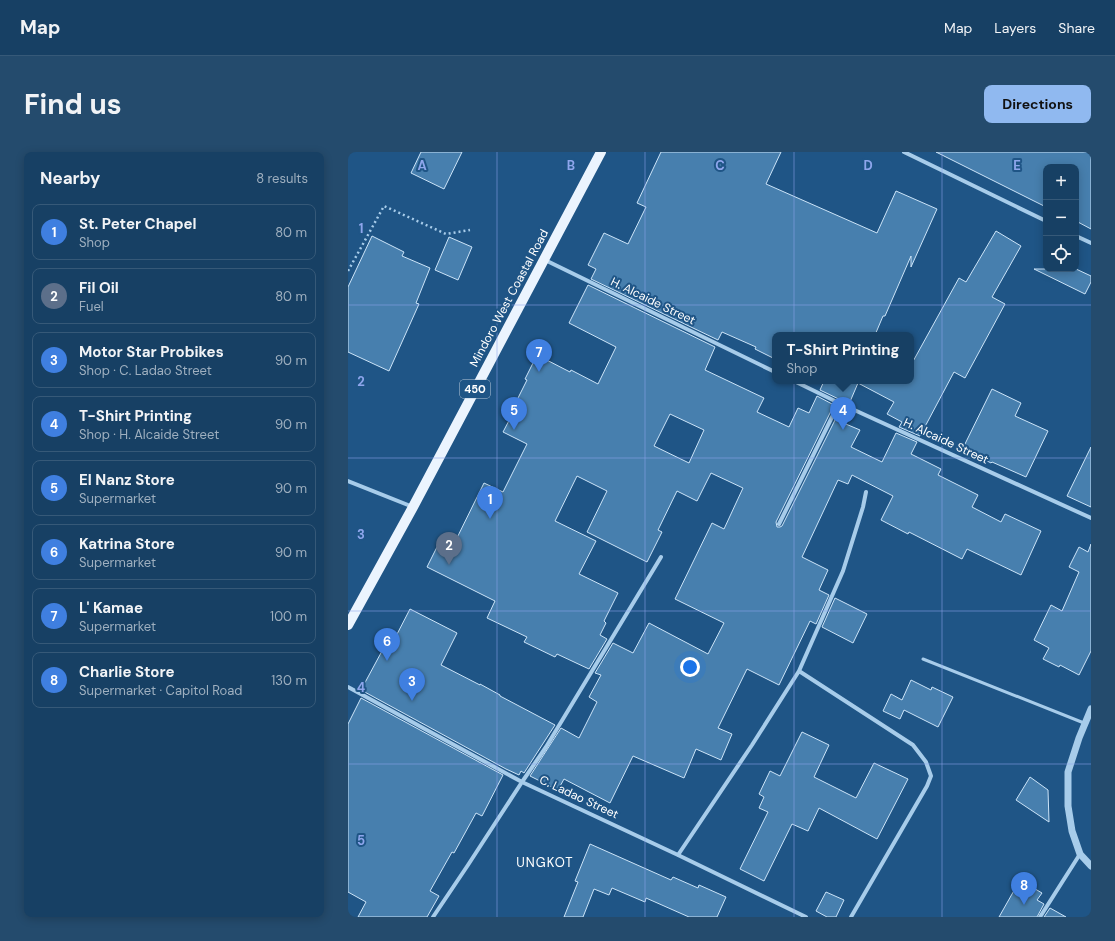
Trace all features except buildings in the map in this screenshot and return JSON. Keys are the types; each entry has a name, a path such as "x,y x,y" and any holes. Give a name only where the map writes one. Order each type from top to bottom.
{"main road":[{"name":"Mindoro West Coastal Road","path":"348,625 413,507 601,152"}],"street":[{"path":"904,152 1043,220"},
{"path":"1079,237 1091,243"},
{"name":"H. Alcaide Street","path":"544,259 772,371"},
{"name":"H. Alcaide Street","path":"800,384 1091,518"},
{"path":"779,524 839,403"},
{"path":"348,481 413,507"},
{"path":"678,855 752,745 799,671 843,571 863,507 866,492"},
{"path":"433,917 546,747 661,558"},
{"path":"799,671 913,745 926,762 931,776 927,786 851,917"},
{"name":"C. Ladao Street","path":"348,687 522,782 806,917"},
{"path":"1091,709 1068,772 1068,806 1072,831 1080,854 1091,866"},
{"path":"1040,917 1080,854"}],"lane":[{"path":"923,659 1085,724"}],"path":[{"path":"348,271 384,206 446,234 470,230"}],"place":[{"name":"L' Kamae","path":"539,372"},
{"name":"El Nanz Store","path":"514,430"},
{"name":"T-Shirt Printing","path":"843,430"},
{"name":"St. Peter Chapel","path":"490,519"},
{"name":"Fil Oil","path":"449,565"},
{"name":"Katrina Store","path":"387,661"},
{"name":"Motor Star Probikes","path":"412,701"},
{"name":"Charlie Store","path":"1024,905"}],"district":[{"name":"UNGKOT","path":"545,862"}]}
